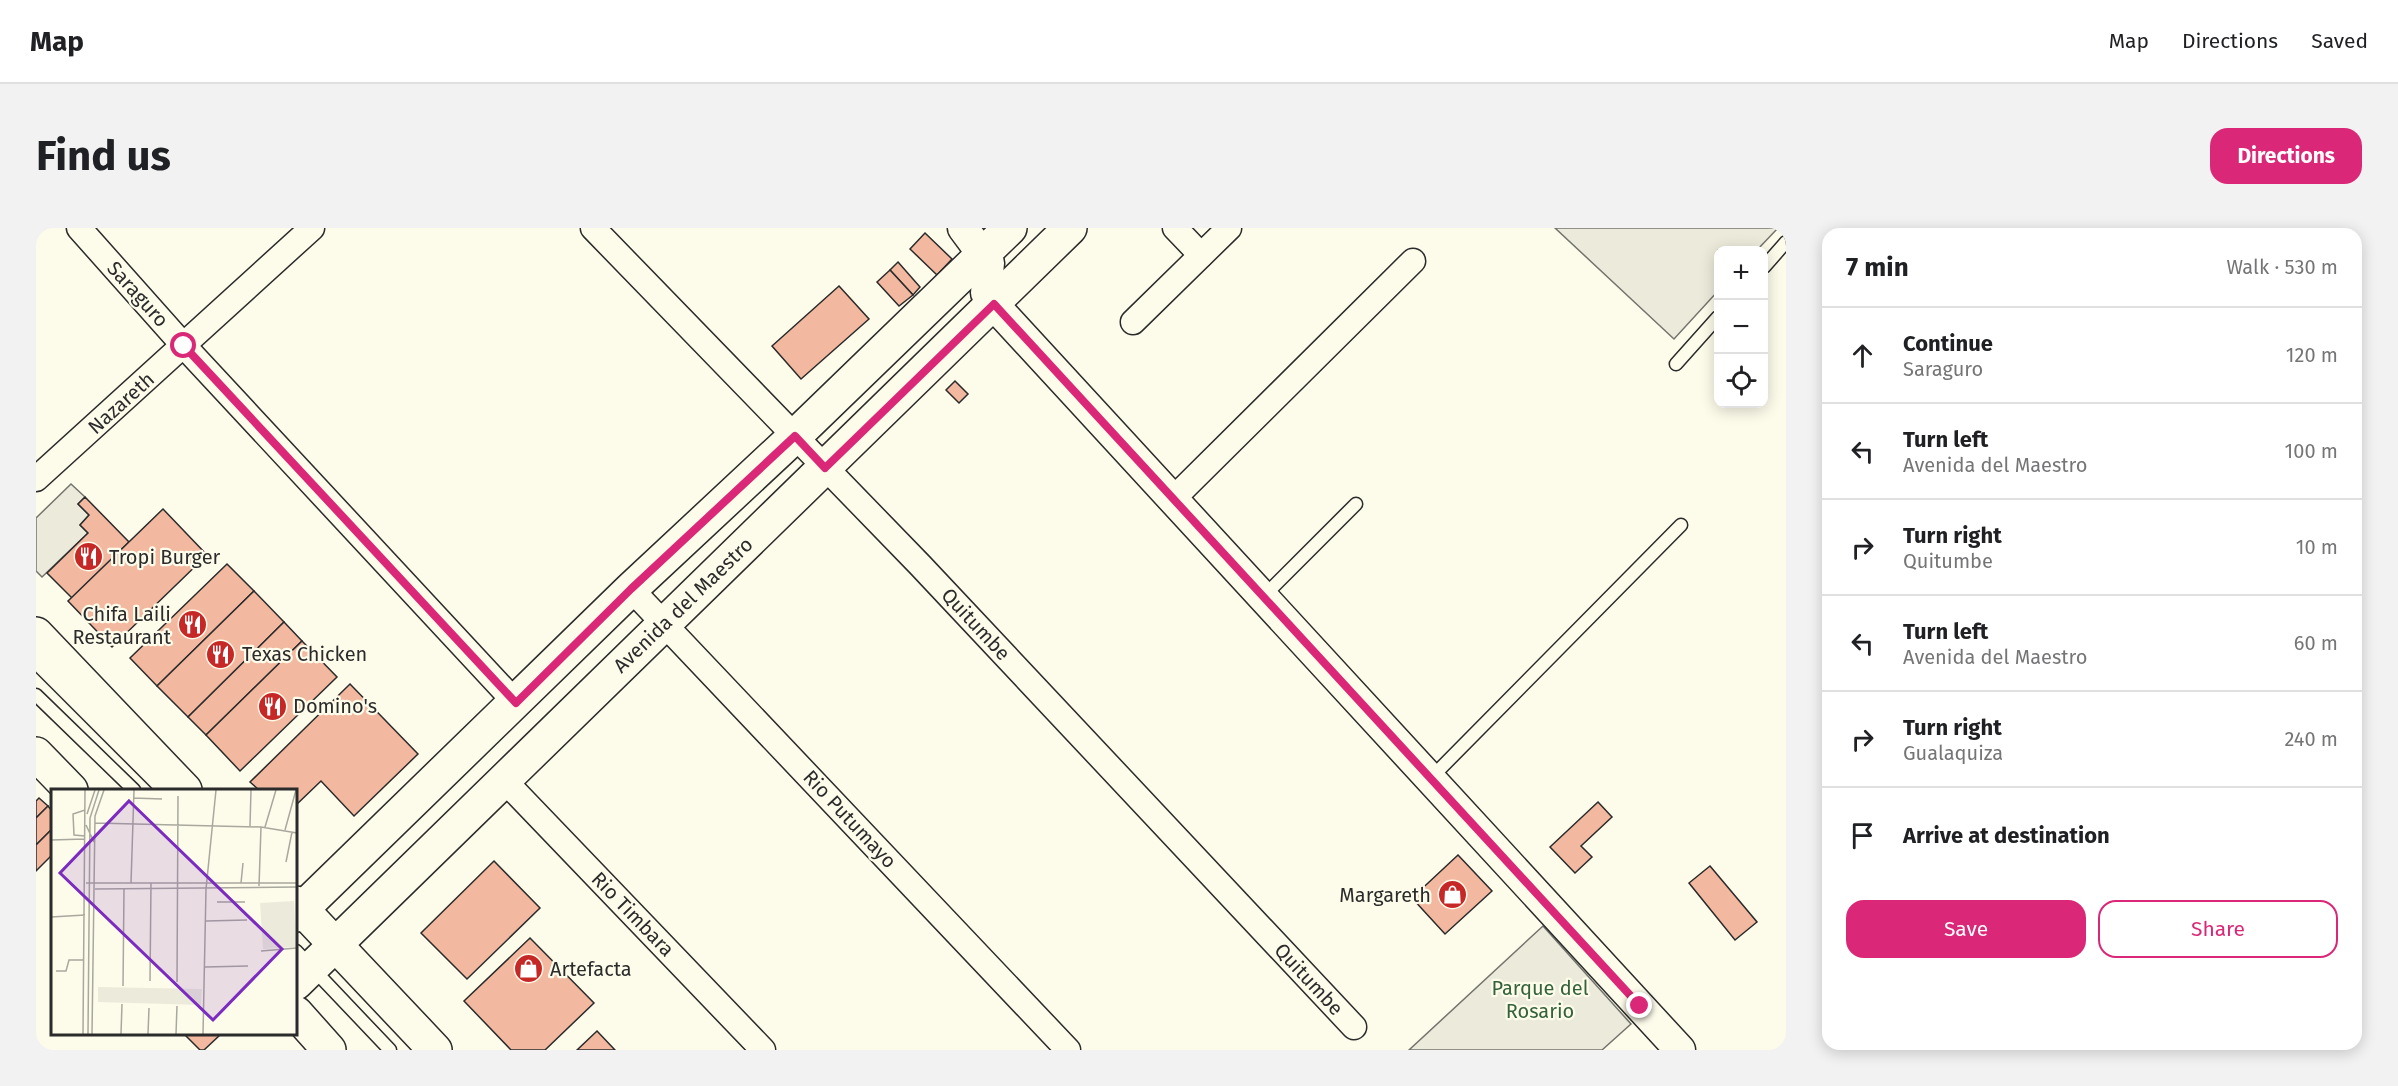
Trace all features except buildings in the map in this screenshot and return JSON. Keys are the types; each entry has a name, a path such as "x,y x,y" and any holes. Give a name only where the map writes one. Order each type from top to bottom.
{"main road":[{"path":"435,1050 316,959 298,909 516,703 631,589 795,436 1010,228"},
{"name":"Avenida del Maestro","path":"316,959 1070,228"},
{"path":"36,634 184,789"},
{"path":"36,662 87,690"},
{"path":"36,754 70,789"},
{"path":"297,1014 329,1050"}],"street":[{"name":"Saraguro","path":"79,228 184,346 516,703"},
{"name":"Nazareth","path":"36,479 312,228"},
{"name":"Quitumbe","path":"593,228 920,565 1354,1027"},
{"path":"963,228 990,265 986,295 1680,1050"},
{"path":"1175,228 1201,255"},
{"path":"1133,322 1229,228"},
{"path":"1173,499 1413,261"},
{"name":"Rio Putumayo","path":"631,589 1068,1050"},
{"name":"Rio Timbara","path":"503,779 763,1050"}],"lane":[{"path":"1768,262 1786,242"},
{"path":"1676,364 1714,322"},
{"path":"1263,597 1356,504"},
{"path":"1431,778 1681,525"},
{"path":"36,662 162,789"},
{"path":"36,695 133,789"},
{"path":"316,959 390,1050"}],"green space":[{"path":"1555,228 1778,228 1761,246 1714,246 1714,295 1674,339"},
{"name":"Parque del Rosario","path":"1543,926 1631,1024 1602,1050 1409,1050"}],"shaded area":[{"path":"71,484 85,497 78,504 89,515 80,525 88,533 42,577 36,571 36,518"}],"place":[{"name":"Tropi Burger","path":"88,557"},
{"name":"Chifa Laili Restaurant","path":"192,625"},
{"name":"Texas Chicken","path":"221,654"},
{"name":"Domino's","path":"272,706"},
{"name":"Margareth","path":"1452,895"},
{"name":"Artefacta","path":"529,969"}],"route":[{"path":"184,346 516,703 631,589 795,436 825,468 994,304 1640,1006"}]}
